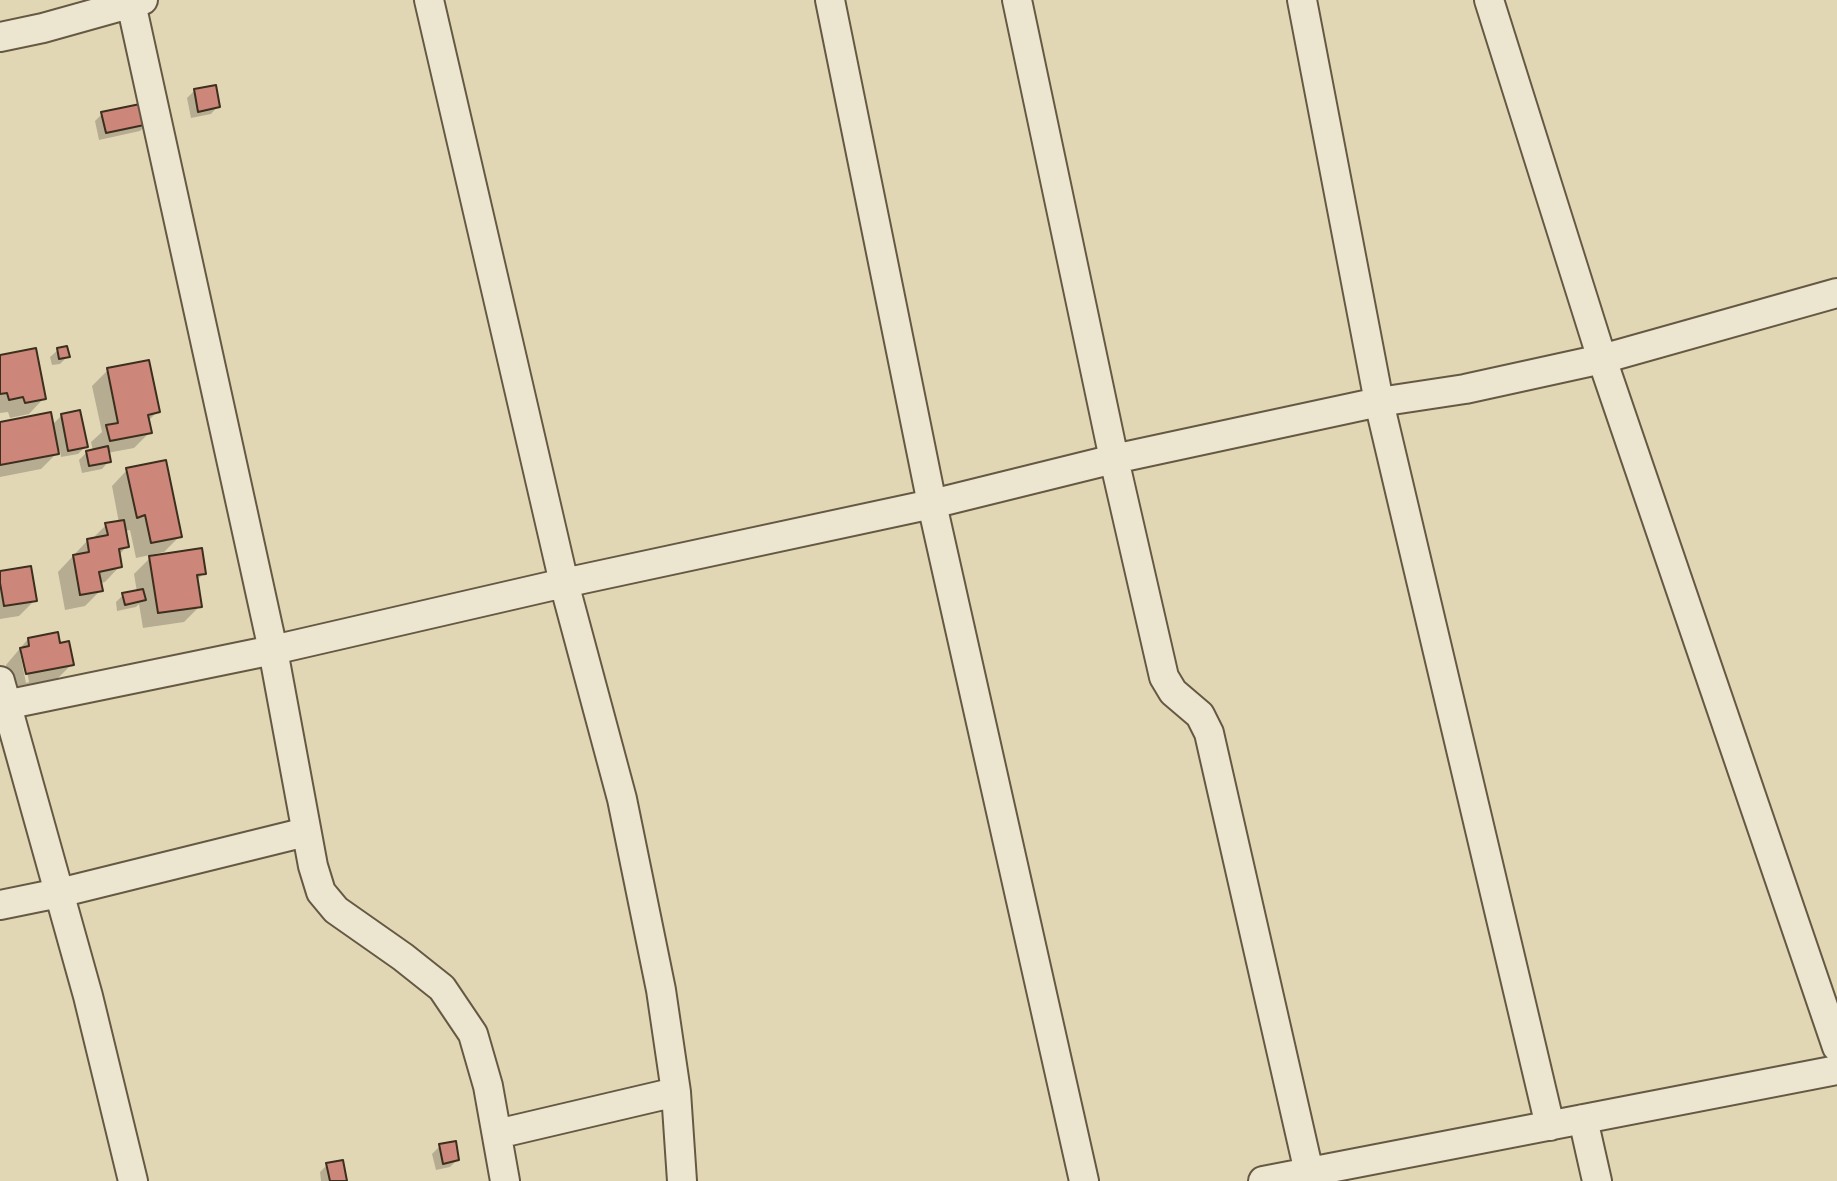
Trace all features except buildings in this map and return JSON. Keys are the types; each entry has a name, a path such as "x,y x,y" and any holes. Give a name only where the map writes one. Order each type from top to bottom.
{"street":[{"path":"429,0 565,583 621,799 661,990 676,1092 682,1181"},
{"path":"830,0 932,504 1084,1181"},
{"path":"1017,0 1114,459 1164,677 1173,692 1199,715 1209,733 1310,1177"},
{"path":"1303,0 1379,402 1550,1126"},
{"path":"1489,0 1602,359 1837,1047"},
{"path":"0,37 137,2 273,650 313,866 321,892 335,909 442,988 473,1034 488,1086 505,1181"},
{"path":"133,1181 88,996 2,698 273,650 565,583 932,504 1114,459 1379,402 1465,389 1602,359 1837,293"},
{"path":"0,905 60,893 306,832"},
{"path":"1263,1181 1310,1177 1583,1119 1837,1070"},
{"path":"497,1134 676,1092"},
{"path":"1583,1119 1597,1181"}]}
